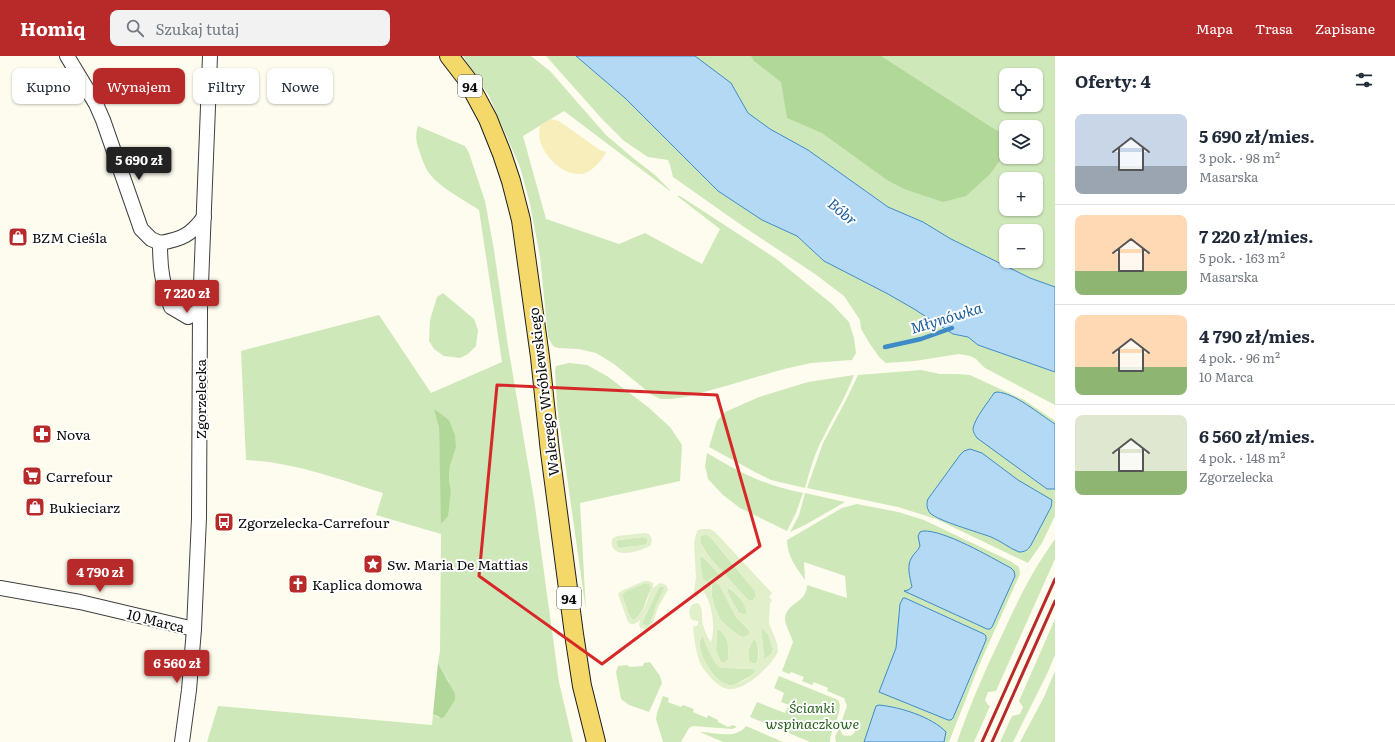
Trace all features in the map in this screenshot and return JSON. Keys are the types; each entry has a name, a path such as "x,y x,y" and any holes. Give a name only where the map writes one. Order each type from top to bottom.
{"main road":[{"name":"Walerego Wróblewskiego","path":"448,56 466,78 488,119 511,181 521,220 540,357 550,452 574,634 582,686 596,742"}],"street":[{"path":"67,56 96,104 103,120 141,228 151,239 160,243 185,237 195,230 204,218"},
{"name":"Zgorzelecka","path":"182,742 190,690 194,629 198,518 200,310 210,56"},
{"path":"160,243 160,266 164,287 171,307 188,317 200,310"},
{"name":"10 Marca","path":"0,588 80,602 194,629"}],"highlighted area":[{"path":"497,385 717,395 760,546 602,664 479,576"}],"green space":[{"path":"463,56 531,56 550,71 606,135 655,175 670,190 564,111 523,136 546,219 619,244 645,233 702,264 720,229 677,196 680,196 775,258 832,304 849,322 854,338 856,353 852,360 811,363 784,369 685,397 661,399 652,395 614,364 596,353 579,349 558,348 553,346 548,337 540,257 530,204 520,167 489,96"},
{"path":"546,56 576,56 625,98 718,191 762,220 797,236 824,261 888,294 953,334 968,337 978,345 1055,372 1055,405 985,368 976,359 970,356 959,354 915,361 886,363 879,357 870,344 861,329 860,320 844,296 815,274 744,227 673,177 668,160 648,157 624,141 602,119"},
{"path":"695,56 1055,56 1055,287 1030,278 1010,268 1043,268 1043,224 999,224 999,263 951,239 923,222 888,207 808,150 770,129 748,113 731,83"},
{"path":"751,56 881,56 999,131 999,162 990,174 966,196 943,202 904,189 887,180 822,133 787,118 781,82 754,61"},
{"path":"418,126 465,146 469,153 485,201 534,499 559,682 573,742 207,742 218,706 432,725 433,714 439,718 449,682 438,663 440,651 441,534 376,515 383,493 299,468 264,461 246,460 241,351 379,315 431,393 502,362 479,210 445,188 429,173 424,165 417,144","holes":["435,410 456,448 450,466 449,479 451,490 442,524 439,428"]},
{"path":"443,293 474,319 478,330 476,346 468,354 460,358 444,356 434,349 429,341 430,320 437,297"},
{"path":"569,363 587,365 607,376 648,407 670,427 682,445 680,481 580,503 586,611 557,406 556,366"},
{"path":"921,370 940,374 970,375 1024,400 1055,421 1055,516 1042,543 1028,563 936,519 898,507 807,488 823,443 858,375"},
{"path":"854,375 844,398 818,448 805,488 771,480 709,447 717,421 725,412 759,397 808,382"},
{"path":"434,409 449,420 455,435 456,448 450,466 449,479 451,490 448,516 441,524 439,428"},
{"path":"707,453 753,478 803,493 796,513 787,531 740,508 723,495 708,479 705,466"},
{"path":"805,493 845,502 790,532 799,515"},
{"path":"857,504 898,512 924,520 1010,561 1019,567 1020,574 980,663 949,742 836,742 835,737 839,728 843,735 846,736 853,734 855,730 855,724 850,720 841,723 847,706 844,698 827,691 828,688 814,682 812,685 802,681 804,677 791,672 789,674 782,671 793,642 785,618 789,609 804,596 807,585 847,598 845,576 804,562 805,580 790,556 787,540 842,508"},
{"path":"701,529 710,529 715,532 772,593 769,597 772,600 770,604 769,623 777,643 778,652 759,675 745,685 735,689 725,688 711,678 700,663 696,650 693,627 698,625 698,621 692,620 689,613 689,609 693,604 698,603 701,607 704,628 711,642 713,629 712,614 705,593 701,588 698,589 698,597 693,597 696,578 694,542 697,531","holes":["706,534 712,539 755,591 756,596 753,600 748,600 746,598 709,557 700,542 701,536","702,556 719,574 719,576 711,578 707,582 703,579 700,559","713,582 719,584 736,617 749,630 749,634 747,636 743,637 738,635 721,620 715,607 711,585","729,588 741,600 745,607 746,614 739,613 729,596 727,589","762,628 768,634 773,649 771,654 765,659 762,638","717,629 724,634 728,647 728,660 721,662 716,651","702,636 712,658 720,668 753,669 756,671 743,681 734,685 722,683 706,664 700,648","754,639 758,650 758,659 754,664 749,661 748,658 748,652"]},
{"path":"645,533 649,534 652,539 651,545 633,552 620,552 615,550 612,546 612,539 617,536","holes":["643,537 648,540 644,545 620,548 617,547 616,541 619,540"]},
{"path":"706,534 712,539 755,591 756,596 753,600 748,600 709,557 700,542 701,536"},
{"path":"643,537 648,540 644,545 620,548 617,547 616,541"},
{"path":"1055,539 1055,559 996,691 988,692 985,700 990,706 974,742 957,742 978,688 1014,610 1032,574"},
{"path":"702,556 719,574 719,576 707,582 702,579 700,559"},
{"path":"644,581 653,583 653,588 660,583 663,584 668,590 658,607 652,626 647,630 641,628 639,625 640,620 634,624 628,622 618,594 621,591","holes":["645,583 649,584 651,588 643,610 633,620 629,615 622,595 626,591","659,587 664,587 664,589 656,605 650,624 646,626 643,624 643,621"]},
{"path":"714,582 719,584 736,617 749,630 749,634 746,636 743,637 738,635 721,620 712,595 711,589"},
{"path":"645,583 650,584 651,588 643,609 636,620 633,620 629,615 622,595 626,591"},
{"path":"659,587 664,587 664,589 650,624 646,626 643,624 643,621"},
{"path":"728,588 741,599 745,607 746,615 739,613 729,596"},
{"path":"1055,619 1055,655 1047,674 1013,742 1000,742 1012,716 1020,714 1023,707 1019,701"},
{"path":"762,628 768,634 773,649 771,654 765,659 762,638"},
{"path":"717,629 724,634 727,642 728,660 725,662 721,662 716,651"},
{"path":"702,636 716,664 730,668 753,669 756,671 734,685 722,683 711,672 706,664 700,649"},
{"path":"754,639 758,647 758,653 757,662 754,664 749,661 748,652"},
{"path":"650,662 660,676 662,683 649,712 629,705 621,699 616,672 618,666 643,666 644,663"},
{"path":"438,663 455,694 455,700 444,717 441,718 433,714"},
{"path":"1055,671 1055,742 1020,742 1044,697"},
{"name":"Ścianki wspinaczkowe","path":"779,676 838,700 840,709 832,731 830,742 810,742 750,717 757,702 785,713 789,705 781,702 784,693 774,688"},
{"path":"663,696 669,698 668,702 681,707 683,705 694,709 693,712 707,718 708,715 728,727 733,725 737,727 732,729 693,726 689,728 681,742 663,742 656,719"},
{"path":"746,726 783,742 723,742 700,732 731,734 737,733"}],"sand":[{"path":"551,119 559,121 600,150 606,152 596,166 585,173 573,173 564,170 550,159 541,143 539,134 540,126"}],"water":[{"name":"Bóbr","path":"576,56 695,56 731,83 748,113 770,129 808,150 888,207 923,222 951,239 999,263 999,268 1010,268 1030,278 1055,287 1055,372 978,345 968,337 953,334 888,294 824,261 797,236 762,220 718,191 625,98"},
{"path":"994,393 1004,393 1019,400 1055,424 1055,489 1047,489 977,438 975,435 973,429 976,420"},
{"path":"970,449 982,453 1018,480 1052,500 1051,507 1031,545 1023,552 1019,552 998,540 941,519 930,513 927,505 928,499 960,455 964,451"},
{"path":"920,532 932,532 955,539 991,557 1014,571 1015,576 990,629 987,629 904,591 912,587 909,564 910,560 920,546 918,536"},
{"path":"903,598 986,636 986,640 951,720 879,692 896,648 900,604"},
{"path":"879,705 906,710 933,722 946,732 944,742 864,742 876,706"}],"waterway":[{"name":"Młynówka","path":"885,347 921,339 952,328"}],"railway":[{"path":"982,742 1055,579"},
{"path":"992,742 1055,601"}],"place":[{"name":"BZM Cieśla","path":"18,237"},
{"name":"Nova","path":"42,434"},
{"name":"Carrefour","path":"32,476"},
{"name":"Bukieciarz","path":"35,507"},
{"name":"Zgorzelecka-Carrefour","path":"224,522"},
{"name":"Sw. Maria De Mattias","path":"373,564"},
{"name":"Kaplica domowa","path":"298,584"}]}
